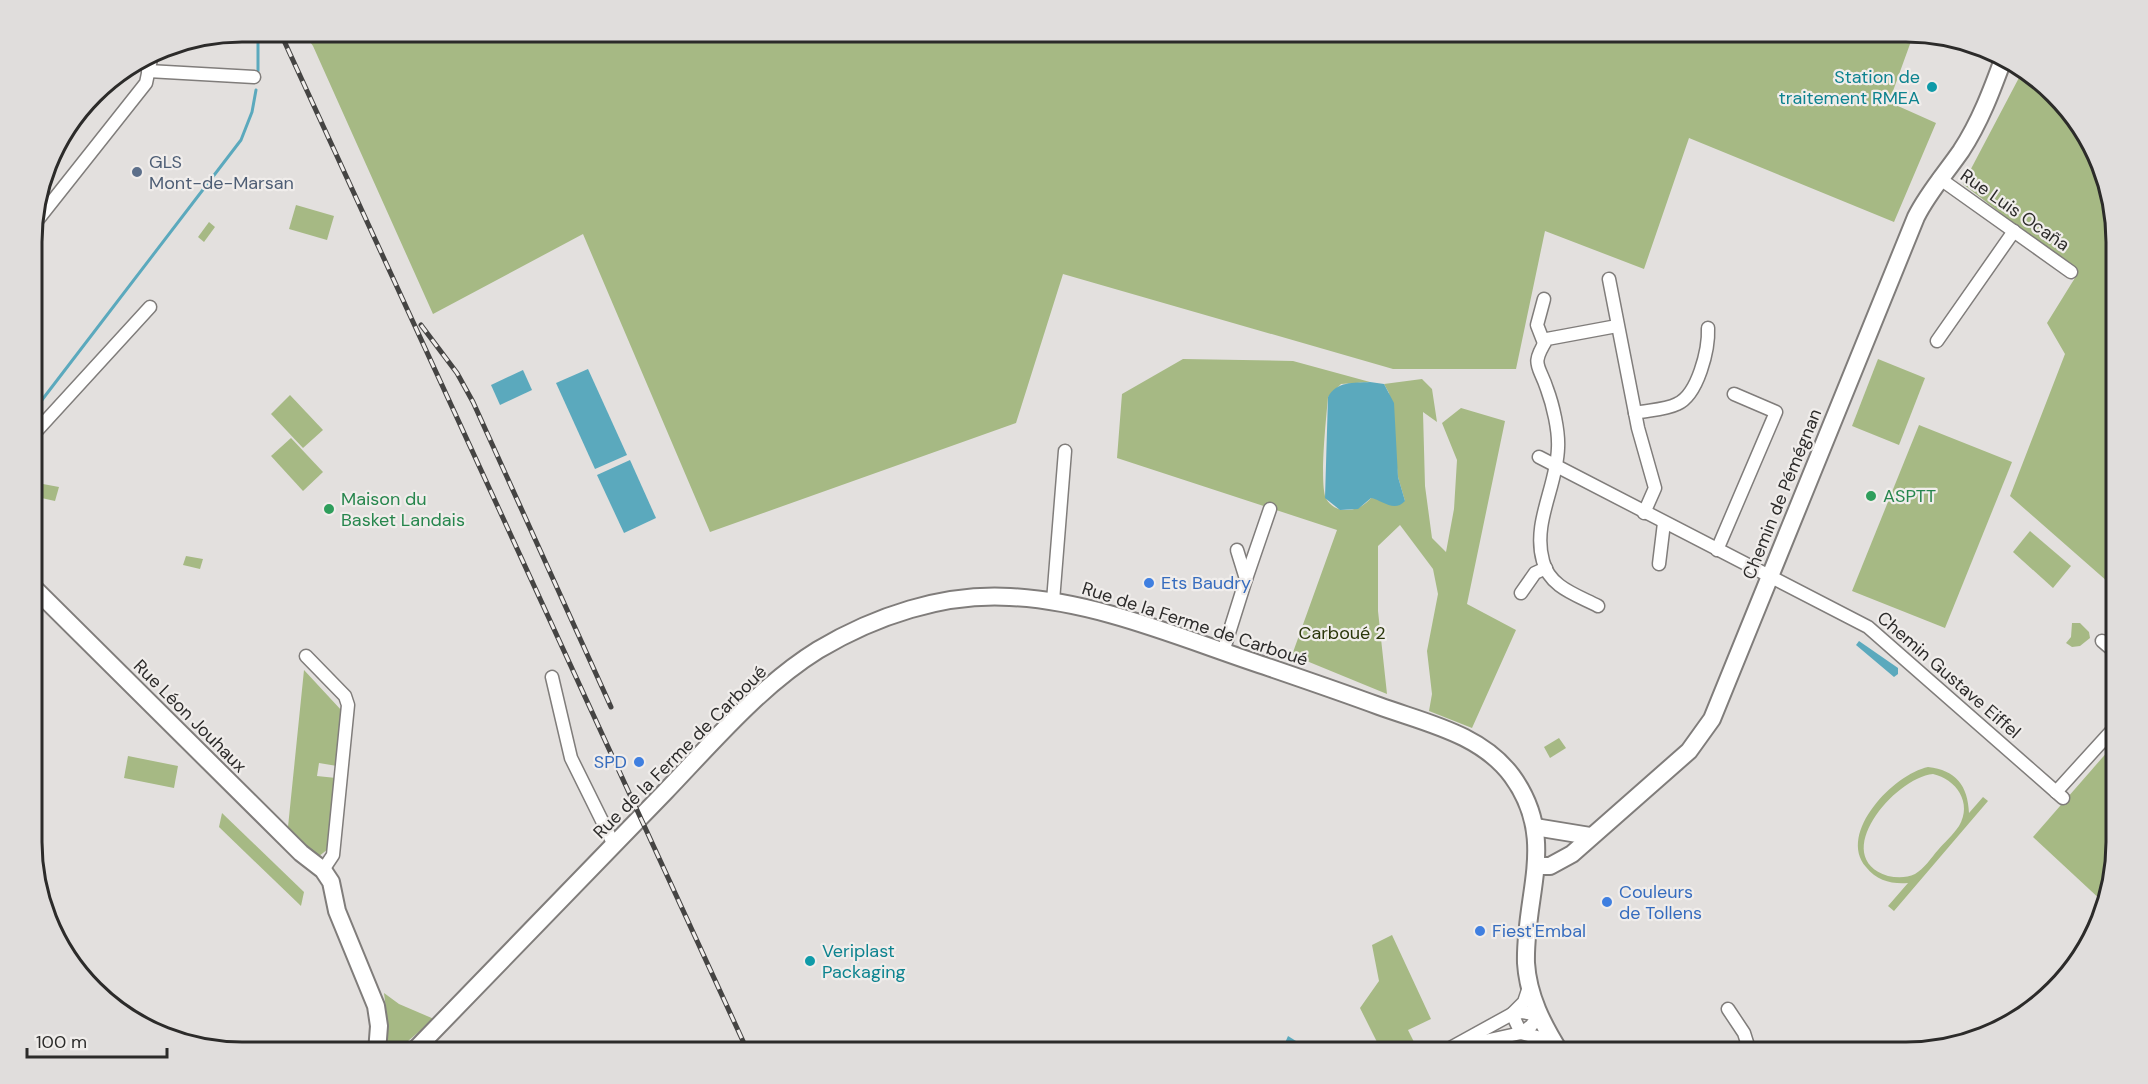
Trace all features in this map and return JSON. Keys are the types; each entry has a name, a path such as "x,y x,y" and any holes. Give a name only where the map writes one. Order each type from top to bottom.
{"street":[{"name":"Chemin de Pémégnan","path":"1996,64 1996,79"},
{"path":"45,211 146,83 148,66"},
{"name":"Chemin de Pémégnan","path":"1537,866 1550,866 1562,861 1689,752 1713,719 1916,218 1939,178 1972,133 2000,67"},
{"path":"148,70 254,77"},
{"name":"Rue Luis Ocaña","path":"1939,178 2071,272"},
{"path":"1936,340 2014,231"},
{"path":"1609,279 1635,413 1655,488 1644,513"},
{"path":"1544,299 1537,325 1544,344"},
{"path":"42,425 150,307"},
{"path":"1598,606 1557,586 1546,568 1540,534 1556,465 1558,446 1547,388 1537,370 1539,352 1547,339 1617,326"},
{"path":"1635,413 1678,404 1691,393 1709,345 1708,328"},
{"path":"1717,550 1781,414 1734,394"},
{"path":"1053,601 1065,451"},
{"name":"Chemin Gustave Eiffel","path":"1539,457 1868,627 2060,795 2106,738"},
{"path":"1223,652 1270,509"},
{"path":"1659,564 1655,540 1664,523"},
{"path":"1237,550 1246,579"},
{"path":"1521,592 1535,573 1546,568"},
{"name":"Rue Léon Jouhaux","path":"42,596 327,876"},
{"name":"Rue de la Ferme de Carboué","path":"423,1042 745,710 780,679 826,646 856,629 906,610 930,604 981,597 1009,596 1053,601 1111,615 1223,652 1469,740 1500,761 1530,804 1536,827 1537,866 1527,946 1529,987 1539,1015 1555,1042"},
{"path":"2102,641 2106,644"},
{"path":"306,656 345,696 348,705 333,855 327,876 336,911 376,1006 379,1026 378,1042"},
{"path":"552,677 571,758 614,844"},
{"path":"1536,827 1590,836"},
{"path":"1464,1042 1512,1014 1524,1002 1529,987"},
{"path":"1728,1010 1746,1042"},
{"path":"1479,1042 1521,1033 1531,1026 1539,1015 1522,1012 1512,1014"},
{"path":"1512,1014 1521,1033 1546,1042"}],"green space":[{"path":"310,42 1911,42 1889,102 1936,123 1894,222 1689,138 1644,269 1545,231 1516,369 1393,369 1063,274 1016,423 710,532 583,234 433,314"},
{"path":"2019,78 2038,92 2065,120 2091,165 2099,190 2106,242 2106,580 2010,496 2065,354 2047,323 2078,273 1963,184"},
{"path":"296,205 334,216 327,240 289,229"},
{"path":"209,222 215,227 204,242 198,237"},
{"name":"Carboué 2","path":"1183,359 1293,361 1370,382 1341,384 1328,397 1323,475 1325,496 1334,507 1344,510 1357,508 1371,498 1405,501 1398,477 1389,393 1384,384 1422,379 1432,389 1437,422 1423,412 1425,486 1432,538 1446,552 1454,509 1457,460 1442,423 1461,408 1505,421 1467,604 1516,630 1472,728 1429,711 1432,694 1427,651 1438,594 1433,569 1400,525 1378,546 1378,611 1387,694 1292,655 1337,530 1117,458 1122,394"},
{"path":"1878,359 1925,378 1899,445 1852,426"},
{"path":"290,395 323,430 303,448 271,414"},
{"path":"1919,425 2012,462 1945,628 1852,591"},
{"path":"291,438 323,472 303,491 271,456"},
{"path":"42,484 59,487 55,501 42,498"},
{"path":"2030,531 2071,566 2053,588 2013,552"},
{"path":"186,556 203,559 200,569 183,565"},
{"path":"2072,623 2080,623 2089,632 2090,638 2080,646 2072,647 2066,643 2071,637"},
{"path":"304,670 342,711 337,766 319,763 317,776 336,778 328,849 318,857 288,827"},
{"path":"1559,738 1566,748 1550,758 1544,747"},
{"path":"2106,753 2106,842 2098,897 2033,837"},
{"path":"128,756 178,766 174,788 124,778"},
{"path":"1928,767 1953,776 1963,787 1969,813 1983,797 1988,801 1894,911 1888,906 1908,883 1885,881 1870,872 1859,853 1859,838 1864,822 1873,807 1900,781","holes":["1933,774 1955,787 1963,801 1963,817 1957,829 1915,874 1891,877 1871,866 1864,853 1866,836 1873,819 1901,789 1917,779"]},
{"path":"222,813 304,892 301,906 219,827"},
{"path":"1392,935 1431,1019 1408,1030 1414,1042 1377,1042 1360,1008 1379,981 1372,945"},
{"path":"384,993 399,1004 434,1019 407,1042 387,1042"}],"water":[{"path":"588,369 627,455 595,469 556,383"},
{"path":"523,370 532,390 500,405 491,385"},
{"path":"1370,382 1384,384 1394,403 1398,477 1405,501 1392,506 1371,498 1358,509 1340,510 1325,498 1328,397 1341,385"},
{"path":"630,460 656,518 624,533 597,475"},
{"path":"1859,641 1898,668 1898,674 1894,677 1856,645"},
{"path":"1288,1036 1296,1042 1285,1042"}],"waterway":[{"path":"258,42 258,71"},
{"path":"42,400 241,140 252,112 256,90"}],"railway":[{"path":"285,42 743,1042"},
{"path":"421,325 457,373 473,402 611,707"}],"place":[{"name":"Station de traitement RMEA","path":"1932,87"},
{"name":"GLS Mont-de-Marsan","path":"137,172"},
{"name":"ASPTT","path":"1871,496"},
{"name":"Maison du Basket Landais","path":"329,509"},
{"name":"Ets Baudry","path":"1149,583"},
{"name":"SPD","path":"639,762"},
{"name":"Couleurs de Tollens","path":"1607,902"},
{"name":"Fiest'Embal","path":"1480,931"},
{"name":"Veriplast Packaging","path":"810,961"}]}
